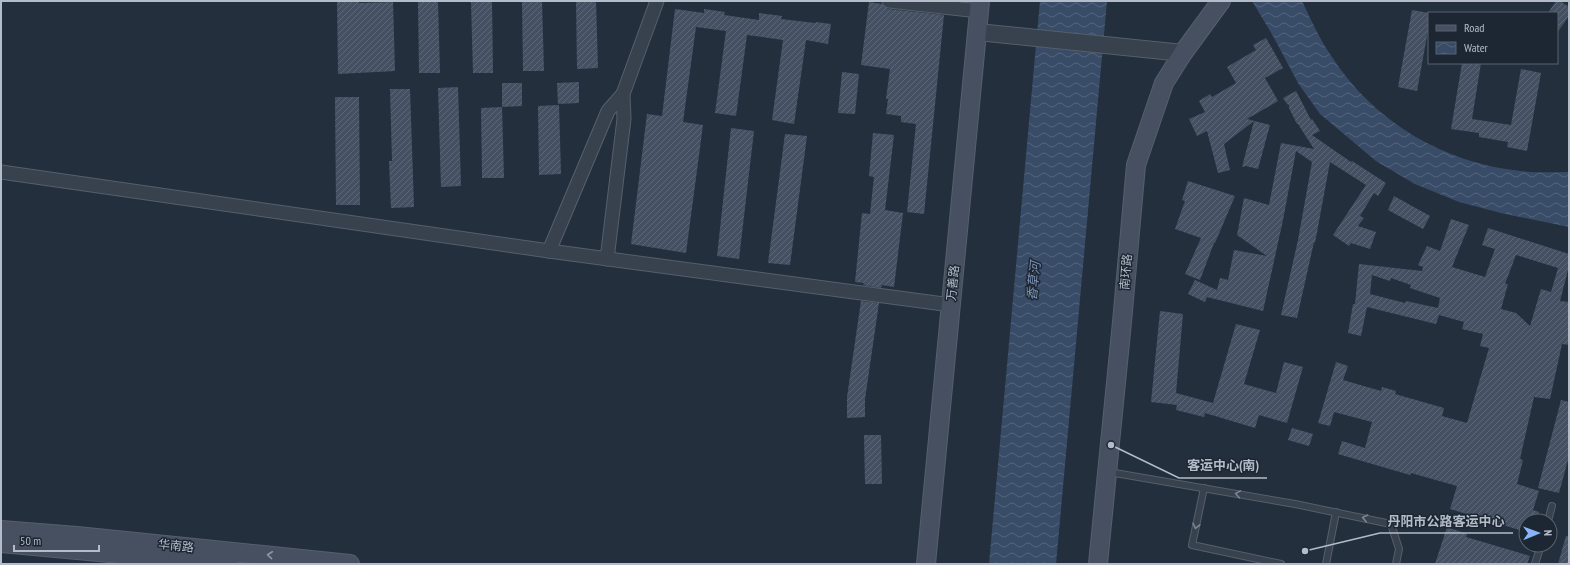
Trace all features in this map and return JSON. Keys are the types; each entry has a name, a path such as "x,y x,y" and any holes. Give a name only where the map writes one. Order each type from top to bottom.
{"main road":[{"name":"南环路","path":"1098,564 1136,166 1164,83 1183,53 1221,1"},
{"name":"万善路","path":"926,564 980,6"},
{"name":"华南路","path":"1,530 92,537 350,564"},
{"name":"华南路","path":"1,542 229,564"}],"street":[{"path":"548,251 608,111 623,94 657,1"},
{"path":"889,1 980,6"},
{"path":"978,32 1183,53"},
{"path":"607,259 624,118 623,94"},
{"path":"1,172 548,251 951,305"}],"lane":[{"path":"1107,472 1295,504 1391,524 1399,549 1396,564"},
{"path":"1204,488 1192,545 1281,564"},
{"path":"1550,513 1552,506"},
{"path":"1326,564 1336,512"},
{"path":"1535,564 1538,553"}],"water":[{"name":"香草河","path":"1040,1 1107,1 1056,564 989,564"},
{"path":"1252,1 1302,1 1316,30 1332,57 1349,80 1368,101 1390,120 1438,149 1464,159 1526,172 1569,172 1569,227 1501,213 1459,202 1415,184 1376,161 1320,114 1298,83"}],"building":[{"path":"337,1 359,1 359,3 393,2 395,71 338,74"},
{"path":"522,1 542,1 544,71 523,71"},
{"path":"576,1 596,1 598,68 577,69"},
{"path":"1556,1 1560,1 1569,7 1569,16 1558,32 1558,12 1549,12"},
{"path":"418,2 438,2 440,73 419,73"},
{"path":"471,2 492,2 493,73 473,73"},
{"path":"869,2 882,4 888,9 944,15 924,214 907,212 916,124 901,122 901,116 886,114 888,99 886,99 890,69 861,65"},
{"path":"675,9 704,13 704,9 725,12 724,15 759,20 759,13 782,16 781,19 831,24 828,44 806,40 794,124 772,120 783,40 747,35 736,116 715,113 726,31 696,27 683,122 703,125 686,253 631,244 647,114 662,116"},
{"path":"1412,10 1428,13 1428,30 1417,91 1398,87"},
{"path":"1266,38 1283,68 1265,78 1278,101 1247,119 1270,125 1258,169 1246,166 1242,167 1254,121 1224,144 1230,170 1218,173 1207,131 1197,136 1189,119 1205,112 1199,101 1210,94 1212,97 1236,83 1227,67 1256,50 1253,45"},
{"path":"1462,64 1481,64 1472,119 1511,125 1521,69 1541,73 1527,151 1507,147 1508,142 1479,137 1479,133 1451,129"},
{"path":"842,72 859,74 855,114 838,113"},
{"path":"579,82 579,103 558,104 557,83"},
{"path":"502,83 522,83 522,106 502,107"},
{"path":"458,87 461,186 441,187 438,88"},
{"path":"390,89 410,89 414,207 391,208 389,161 392,161"},
{"path":"1296,91 1311,120 1312,119 1320,131 1312,135 1351,162 1352,161 1386,183 1378,196 1374,193 1360,216 1364,218 1358,226 1376,232 1370,249 1351,243 1349,246 1333,235 1366,185 1330,162 1315,243 1314,242 1297,318 1281,315 1298,240 1312,162 1296,151 1283,220 1263,311 1207,297 1205,302 1188,294 1195,280 1217,290 1220,278 1228,280 1234,250 1267,256 1237,235 1244,198 1269,205 1281,143 1314,149 1297,124 1289,105 1283,98"},
{"path":"335,97 359,97 360,205 336,205"},
{"path":"559,105 561,174 539,175 538,106"},
{"path":"502,107 504,178 482,178 481,108"},
{"path":"731,128 754,131 739,259 717,256"},
{"path":"873,133 894,135 885,210 903,213 894,287 882,285 881,288 855,282 862,213 870,214 874,177 869,176"},
{"path":"785,134 807,136 790,265 768,263"},
{"path":"1188,181 1235,196 1214,243 1200,280 1185,274 1201,238 1175,229 1185,201 1182,200"},
{"path":"1394,196 1430,216 1423,229 1388,210"},
{"path":"1451,219 1469,225 1452,267 1485,277 1495,249 1482,245 1488,228 1569,254 1569,266 1560,301 1569,302 1569,345 1562,344 1550,399 1534,397 1520,459 1523,460 1517,484 1539,491 1533,510 1539,512 1518,513 1518,530 1450,509 1457,486 1411,473 1410,475 1338,454 1342,441 1365,448 1372,422 1334,412 1330,426 1318,423 1336,362 1348,366 1343,380 1381,391 1382,387 1396,391 1395,394 1444,408 1442,416 1467,423 1489,348 1480,346 1483,334 1462,329 1464,322 1439,315 1436,324 1367,307 1361,336 1348,333 1353,304 1355,304 1359,264 1422,271 1423,267 1418,265 1427,246 1440,251","holes":["1516,255 1558,268 1551,292 1541,289 1530,326 1516,313 1501,309 1508,284 1505,284","1372,275 1390,281 1391,278 1411,285 1410,288 1440,298 1438,308 1406,301 1405,303 1370,294"]},
{"path":"861,301 879,303 865,399 865,417 847,418 847,397"},
{"path":"1160,311 1183,314 1176,393 1213,403 1236,324 1260,330 1244,384 1276,393 1284,362 1303,367 1287,423 1259,415 1255,428 1205,413 1204,417 1176,410 1177,405 1151,402"},
{"path":"1561,400 1569,402 1569,456 1559,493 1538,488"},
{"path":"1292,428 1313,434 1309,446 1288,440"},
{"path":"864,435 881,435 882,484 865,484"},
{"path":"1447,527 1467,534 1466,537 1530,556 1527,564 1435,564"},
{"path":"1566,536 1569,536 1569,564 1558,564"}],"place":[{"name":"客运中心(南)","path":"1111,445"},
{"name":"丹阳市公路客运中心","path":"1305,551"}]}
